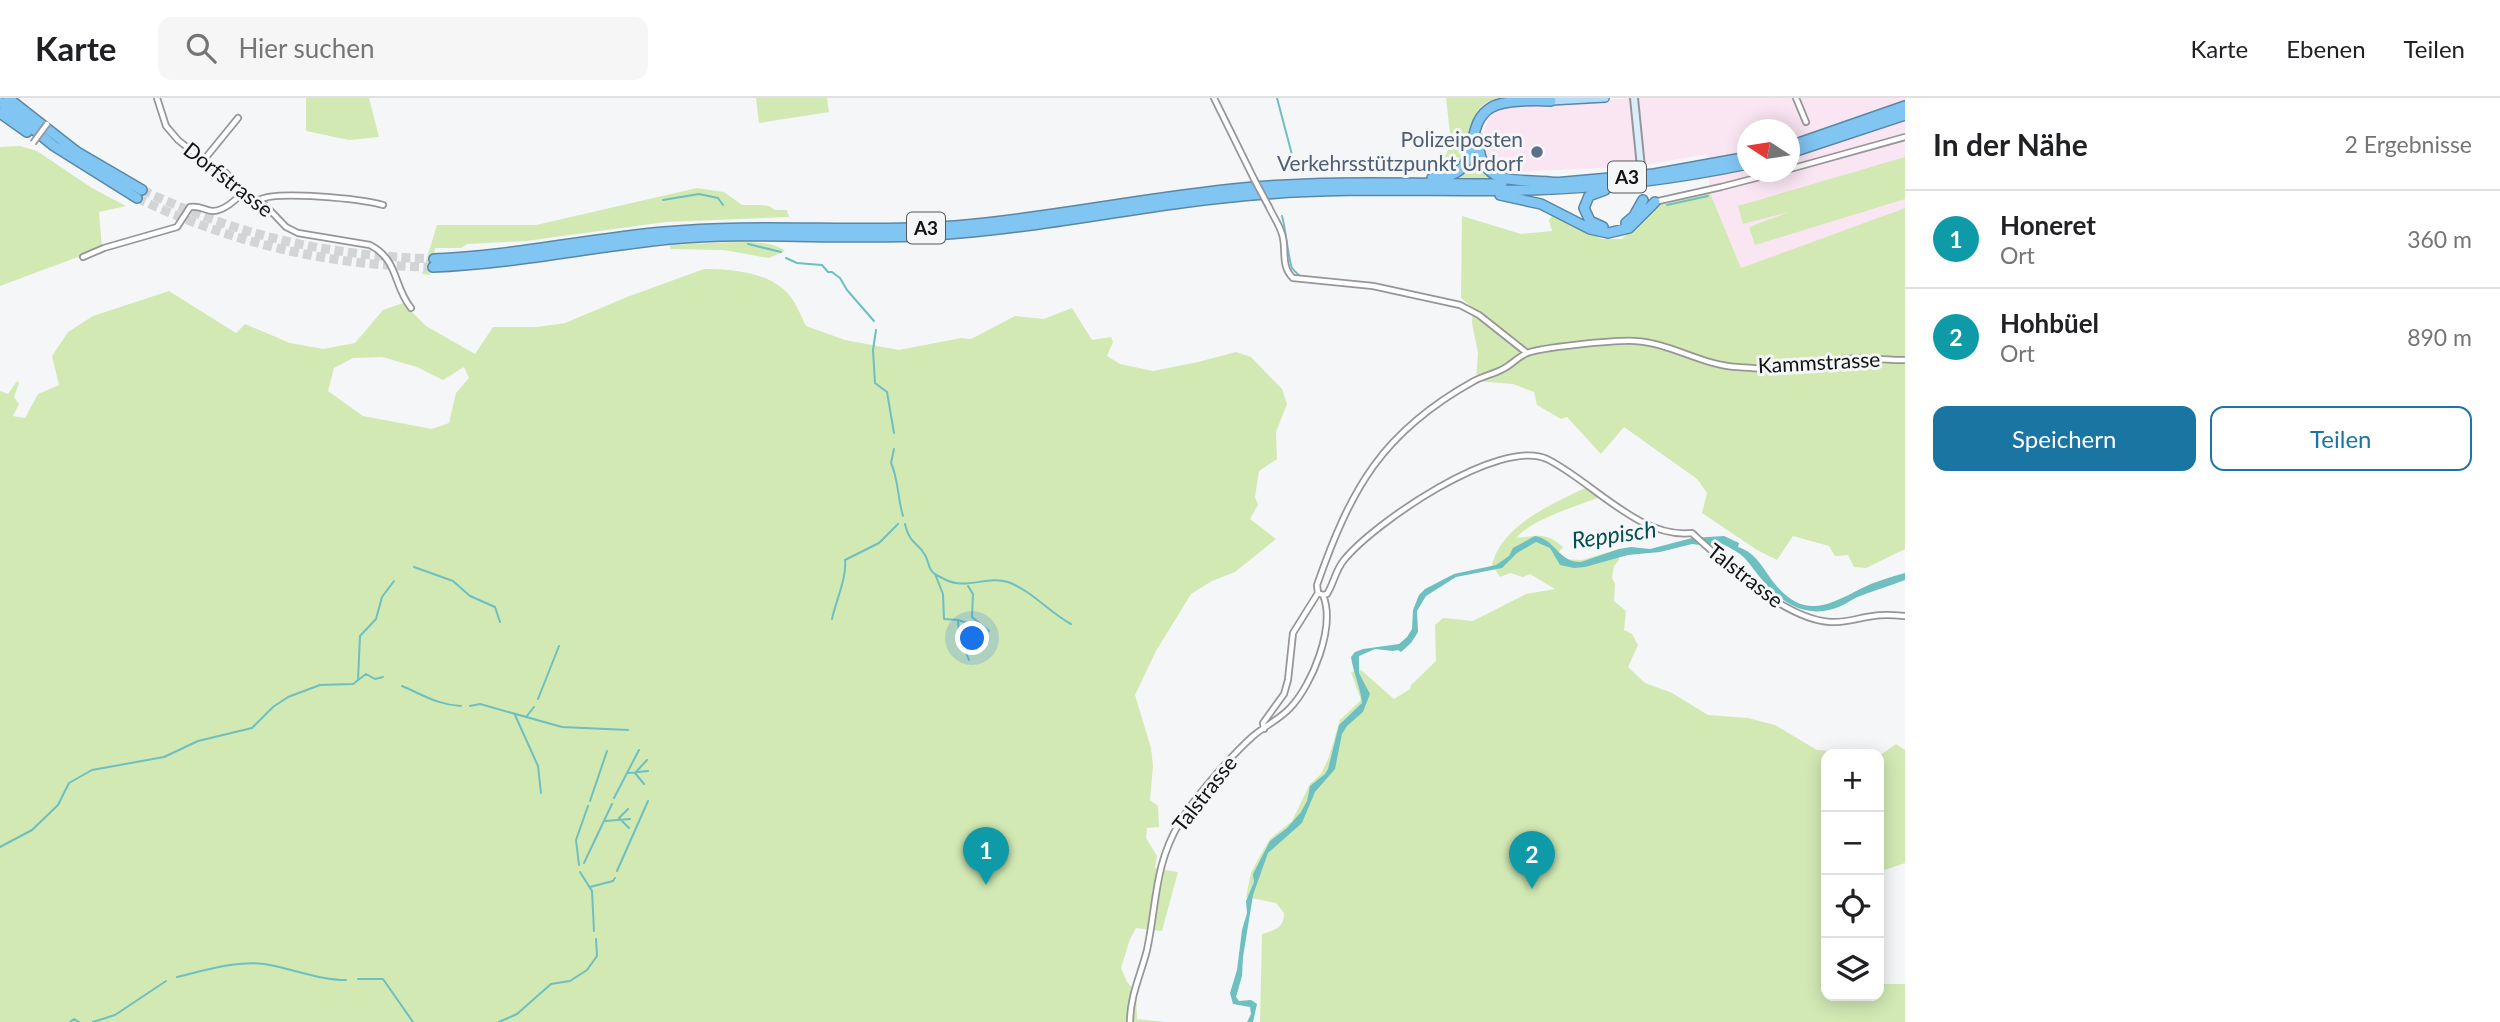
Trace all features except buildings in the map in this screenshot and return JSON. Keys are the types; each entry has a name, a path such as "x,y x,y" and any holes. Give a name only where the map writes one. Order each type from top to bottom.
{"highway":[{"path":"0,102 54,146 98,175 140,194 77,152 8,98"},
{"path":"1392,183 1401,178 1442,178 1452,174 1466,163 1475,148 1482,122 1494,110 1505,106 1551,102"},
{"path":"1800,143 1905,106"},
{"path":"0,113 54,146"},
{"path":"1800,150 1905,115"},
{"path":"1475,148 1485,167 1499,177 1558,183"},
{"name":"A3","path":"1737,159 1654,174 1558,183 1295,184 1238,189 991,222 913,229 721,229 664,232 433,263 505,262 689,238 966,233 1257,194 1363,190 1533,190 1623,184 1737,166"},
{"path":"1623,184 1587,199 1584,212 1590,221 1605,228 1624,224 1634,216 1643,195"},
{"path":"1453,190 1465,194 1506,195 1530,200 1602,232 1620,232 1636,222 1655,202"},
{"path":"1636,222 1643,208 1643,195"}],"main road":[{"path":"1551,102 1605,98"},
{"path":"1634,98 1641,167"}],"street":[{"name":"Dorfstrasse","path":"157,98 162,116 172,134 203,160 225,172 243,192 259,200 294,232 370,245 378,249 389,260 402,294 411,308"},
{"path":"1214,98 1281,231 1285,268 1293,278 1373,286 1460,305 1479,315 1527,352 1506,368 1478,379 1433,406 1409,426 1378,459 1360,484 1341,520 1317,585 1321,594 1293,631 1287,685 1279,703 1263,723 1264,729"},
{"path":"1796,98 1805,122"},
{"path":"203,160 238,118"},
{"path":"33,143 47,124"},
{"path":"1800,166 1905,137"},
{"path":"1643,195 1655,202 1740,182"},
{"path":"83,257 122,242 167,232 177,227 190,207 217,210 234,201 243,192"},
{"path":"259,200 262,197 275,196 348,198 383,205"},
{"name":"Kammstrasse","path":"1527,352 1635,341 1659,344 1716,364 1734,367 1806,368 1837,359 1864,357 1905,360"},
{"name":"Talstrasse","path":"1130,1022 1133,995 1150,930 1157,879 1168,843 1193,803 1241,748 1289,710 1310,678 1326,626 1327,611 1321,594 1329,591 1335,573 1349,555 1405,509 1464,474 1524,454 1539,456 1654,527 1673,533 1692,533 1708,549 1784,607 1806,617 1836,622 1878,615 1905,616"}],"shaded area":[{"path":"1630,98 1905,98 1905,208 1741,268 1710,193 1706,154 1642,166 1511,172 1495,170 1485,159 1484,130 1494,112 1503,108"}],"green space":[{"path":"306,98 369,98 379,137 349,140 306,131"},
{"path":"756,98 827,98 829,112 759,123"},
{"path":"1446,98 1520,98 1496,99 1483,105 1473,121 1459,160 1446,170 1366,173 1422,166 1446,155 1451,142"},
{"path":"20,146 37,151 92,188 126,206 99,212 102,248 0,286 0,147"},
{"path":"1476,150 1478,162 1494,180 1454,179 1470,162"},
{"path":"1905,157 1905,199 1755,245 1749,227 1789,212 1743,224 1738,206"},
{"path":"697,188 724,192 742,205 787,210 789,217 666,222 526,241 435,248 430,275 422,274 437,225 536,225"},
{"path":"1710,193 1741,268 1905,208 1905,549 1866,568 1854,567 1848,555 1835,556 1829,546 1793,536 1777,560 1757,550 1702,513 1707,493 1697,479 1624,427 1601,454 1567,417 1561,419 1537,405 1534,392 1513,384 1476,381 1478,353 1472,323 1473,308 1461,298 1462,216 1521,234 1552,231 1549,220 1553,215 1602,239 1622,239 1651,209 1665,203"},
{"path":"737,242 769,244 785,251 769,258 723,250 670,249 670,245"},
{"path":"704,269 750,274 782,288 795,303 806,326 845,340 899,350 961,338 971,339 1015,316 1044,319 1072,308 1092,340 1111,337 1113,342 1107,356 1120,364 1153,371 1236,352 1251,357 1282,389 1287,404 1276,432 1277,459 1259,471 1255,497 1258,505 1250,519 1276,539 1235,572 1212,581 1191,594 1156,651 1135,695 1151,748 1153,766 1150,800 1158,806 1159,827 1147,828 1146,838 1157,856 1155,868 1178,872 1162,931 1136,928 1121,968 1127,982 1136,992 1137,1019 1166,1022 0,1022 0,391 8,394 17,381 19,383 14,397 19,404 13,416 25,418 38,394 59,385 52,356 68,332 93,316 169,291 236,333 245,324 290,343 323,349 355,343 383,310 403,303 426,326 475,354 493,327 537,327 565,323","holes":["382,357 417,367 443,380 464,367 469,378 456,393 449,423 432,429 363,416 328,391 334,368 353,358"]},
{"path":"1587,487 1600,497 1544,519 1516,538 1541,536 1551,539 1563,547 1559,552 1565,559 1582,560 1619,549 1619,560 1614,566 1612,578 1615,584 1614,601 1626,611 1624,630 1632,634 1638,645 1628,667 1645,683 1672,693 1708,715 1748,718 1775,725 1821,750 1821,1001 1884,1001 1884,984 1905,984 1905,1022 1260,1022 1262,934 1275,930 1284,918 1284,913 1276,903 1246,897 1251,873 1270,839 1292,821 1310,784 1321,774 1340,720 1361,700 1351,672 1361,670 1394,699 1410,689 1436,661 1435,625 1443,618 1473,621 1526,594 1555,589 1530,574 1523,577 1510,573 1500,577 1492,565 1506,538 1545,508"},
{"path":"1896,744 1905,750 1905,863 1884,870 1884,812 1884,752"}],"water":[{"path":"1535,536 1548,541 1567,559 1581,562 1619,549 1650,549 1692,538 1724,536 1739,543 1738,547 1755,557 1785,595 1805,605 1815,606 1836,601 1871,584 1905,573 1905,580 1836,608 1826,611 1806,610 1780,598 1741,555 1718,542 1708,546 1692,544 1660,552 1628,555 1574,568 1560,565 1550,548 1536,542 1517,553 1502,568 1456,577 1426,596 1417,611 1418,632 1401,652 1375,649 1359,656 1359,673 1370,694 1363,712 1342,734 1335,769 1315,792 1302,823 1268,853 1253,895 1242,976 1236,997 1239,1001 1251,1000 1257,1004 1253,1022 1247,1022 1251,1014 1250,1007 1233,1004 1230,993 1237,970 1247,913 1246,901 1254,882 1253,874 1270,841 1287,828 1301,812 1310,786 1328,769 1339,725 1362,703 1351,657 1363,649 1399,644 1407,637 1412,629 1413,610 1419,595 1425,589 1454,574 1496,565 1509,556 1513,548"}],"waterway":[{"path":"1277,98 1295,166"},
{"path":"663,200 699,194 718,198 723,205"},
{"path":"1667,205 1708,196"},
{"path":"1282,216 1291,265 1300,276"},
{"path":"748,244 781,252"},
{"path":"786,258 797,263 822,265 828,272 832,272 840,278 874,321"},
{"path":"876,330 873,350 875,383 887,392 894,433"},
{"path":"894,449 891,463 903,516"},
{"path":"832,619 843,582 845,560 879,543 898,524"},
{"path":"905,524 909,536 937,575 961,584 992,580 1008,582 1071,624"},
{"path":"414,567 453,581 470,596 495,607 500,622"},
{"path":"935,574 943,594 944,619 958,620 959,635 969,660"},
{"path":"358,680 360,636 376,619 382,597 394,581"},
{"path":"968,586 973,594 972,617 989,631"},
{"path":"958,620 974,625"},
{"path":"538,699 559,646"},
{"path":"0,847 32,830 58,805 69,783 92,770 164,757 198,741 252,728 273,707 288,697 320,685 353,684 366,674 375,679 383,677"},
{"path":"402,686 438,702 461,706"},
{"path":"470,706 480,704 562,727 628,730"},
{"path":"526,717 534,707"},
{"path":"515,715 538,766 541,793"},
{"path":"614,798 639,750"},
{"path":"590,801 607,751"},
{"path":"644,784 635,773 647,760"},
{"path":"628,773 648,771"},
{"path":"617,871 648,801"},
{"path":"584,863 612,804"},
{"path":"579,865 576,840 588,806"},
{"path":"619,818 628,809"},
{"path":"620,819 629,828"},
{"path":"605,821 630,819"},
{"path":"580,872 592,891 594,931"},
{"path":"590,887 613,881 615,878"},
{"path":"499,1022 517,1014 551,984 570,981 587,970 597,956 596,939"},
{"path":"177,977 247,963 346,980"},
{"path":"358,979 383,979 413,1022"},
{"path":"93,1022 115,1015 166,981"},
{"path":"70,1022 74,1019 79,1022"}],"tunnel":[{"path":"142,190 214,220 284,241 356,253 434,259"},
{"path":"137,198 208,228 281,249 356,262 433,267"}],"place":[{"name":"Polizeiposten Verkehrsstützpunkt Urdorf","path":"1537,152"},
{"name":"Honeret","path":"986,885"},
{"name":"Hohbüel","path":"1532,889"}],"water label":[{"name":"Reppisch","path":"1614,535"}]}
